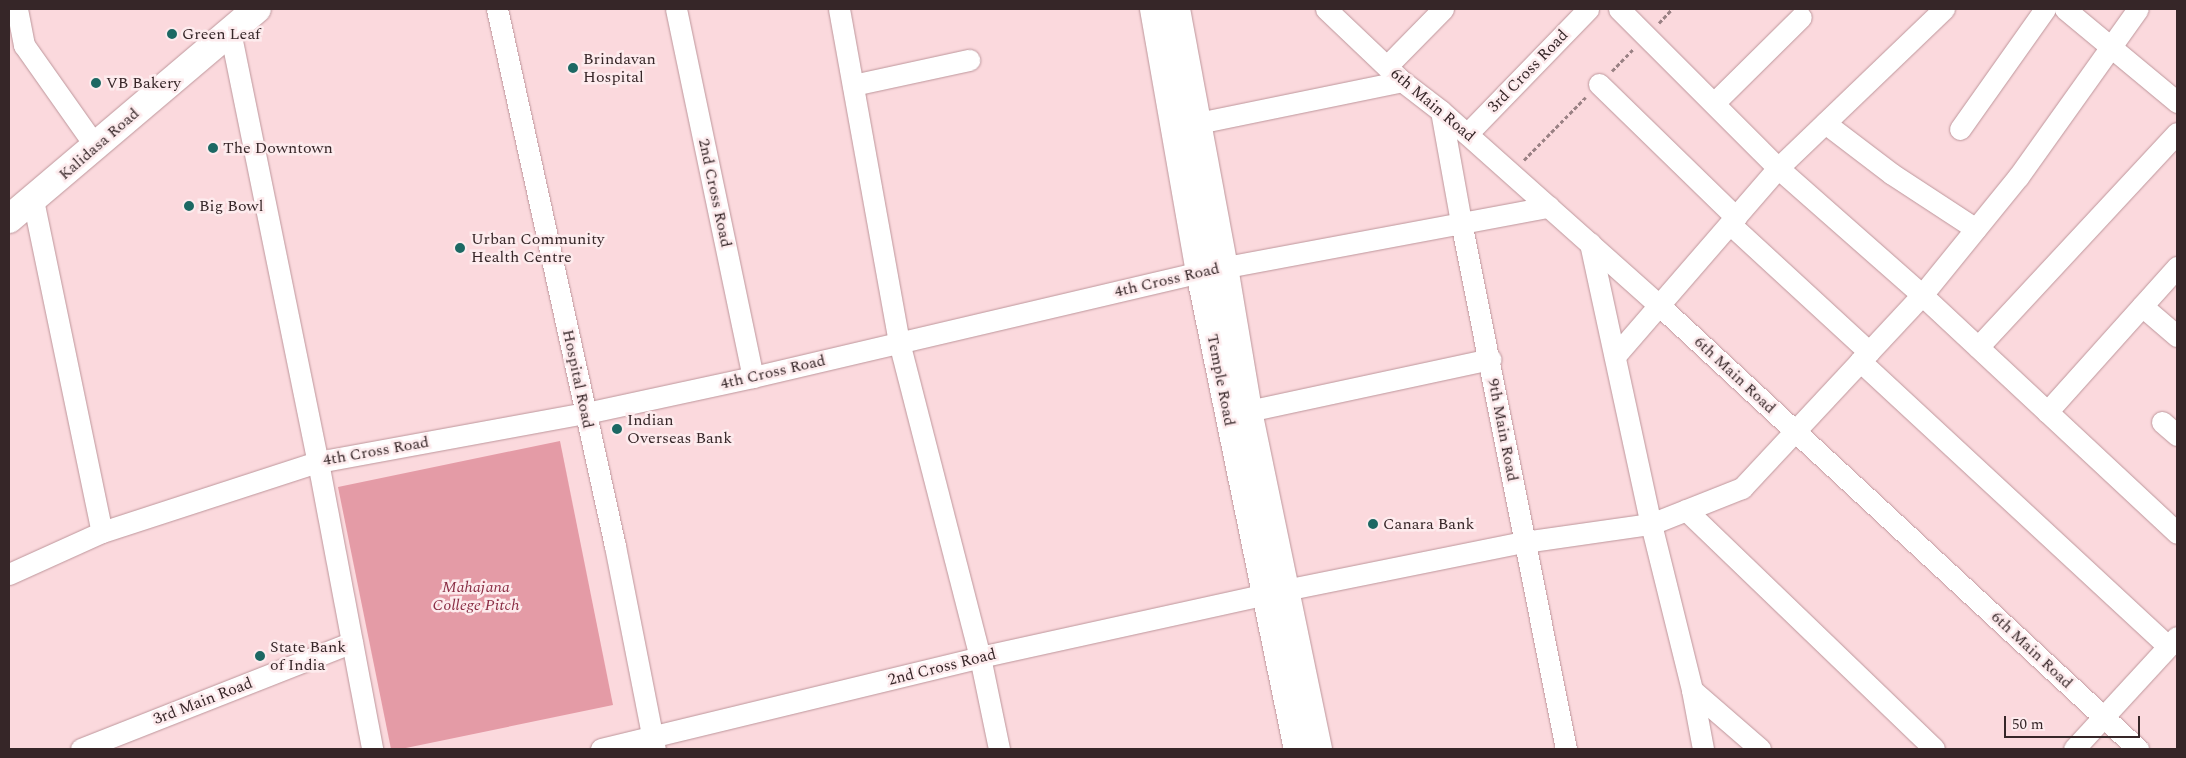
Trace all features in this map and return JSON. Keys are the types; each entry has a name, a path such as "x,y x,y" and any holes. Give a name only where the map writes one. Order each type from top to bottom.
{"street":[{"path":"17,9 24,45 96,147"},
{"name":"Hospital Road","path":"497,9 586,414 654,743"},
{"name":"2nd Cross Road","path":"676,9 753,377"},
{"path":"839,9 899,342 980,657 999,749"},
{"name":"Temple Road","path":"1154,9 1212,270 1275,593 1318,749"},
{"name":"Temple Road","path":"1176,9 1198,123 1212,270 1248,411 1298,749"},
{"name":"6th Main Road","path":"1326,9 1402,81 1441,111 1660,306 2138,749"},
{"path":"1386,66 1443,9"},
{"name":"3rd Cross Road","path":"1467,134 1588,9"},
{"path":"1619,9 1778,168 1922,295 2177,533"},
{"path":"1615,356 1778,168 1944,9"},
{"path":"1960,129 2045,9"},
{"path":"2065,9 2177,102"},
{"name":"2nd Cross Road","path":"601,749 654,743 980,657 1275,593 1524,542 1651,524 1742,488 1922,295 2018,177 2138,9"},
{"path":"1714,103 1801,16"},
{"path":"240,17 318,462 372,749"},
{"name":"Kalidasa Road","path":"9,220 96,147 240,17"},
{"path":"853,85 968,60"},
{"path":"1198,123 1402,81"},
{"path":"1599,84 1865,356 2173,641 2074,749"},
{"name":"9th Main Road","path":"1441,111 1461,222 1490,359 1524,542 1566,749"},
{"path":"1825,123 1892,174 1976,229"},
{"path":"1978,347 2177,132"},
{"path":"34,200 102,532"},
{"name":"4th Cross Road","path":"9,574 102,532 318,462 586,414 1212,270 1549,207"},
{"path":"1590,243 1651,524 1692,690 1703,749"},
{"path":"2048,412 2177,267"},
{"path":"2142,306 2177,336"},
{"path":"1248,411 1490,359"},
{"path":"1686,510 1934,749"},
{"name":"3rd Main Road","path":"91,747 352,642"},
{"path":"1692,690 1760,749"}],"green space":[{"name":"Mahajana College Pitch","path":"560,441 613,705 401,749 391,749 338,487"}],"place":[{"name":"Green Leaf","path":"172,34"},
{"name":"Brindavan Hospital","path":"573,68"},
{"name":"VB Bakery","path":"96,83"},
{"name":"The Downtown","path":"213,148"},
{"name":"Big Bowl","path":"189,206"},
{"name":"Urban Community Health Centre","path":"460,248"},
{"name":"Indian Overseas Bank","path":"617,429"},
{"name":"Canara Bank","path":"1373,524"},
{"name":"State Bank of India","path":"260,656"}]}
